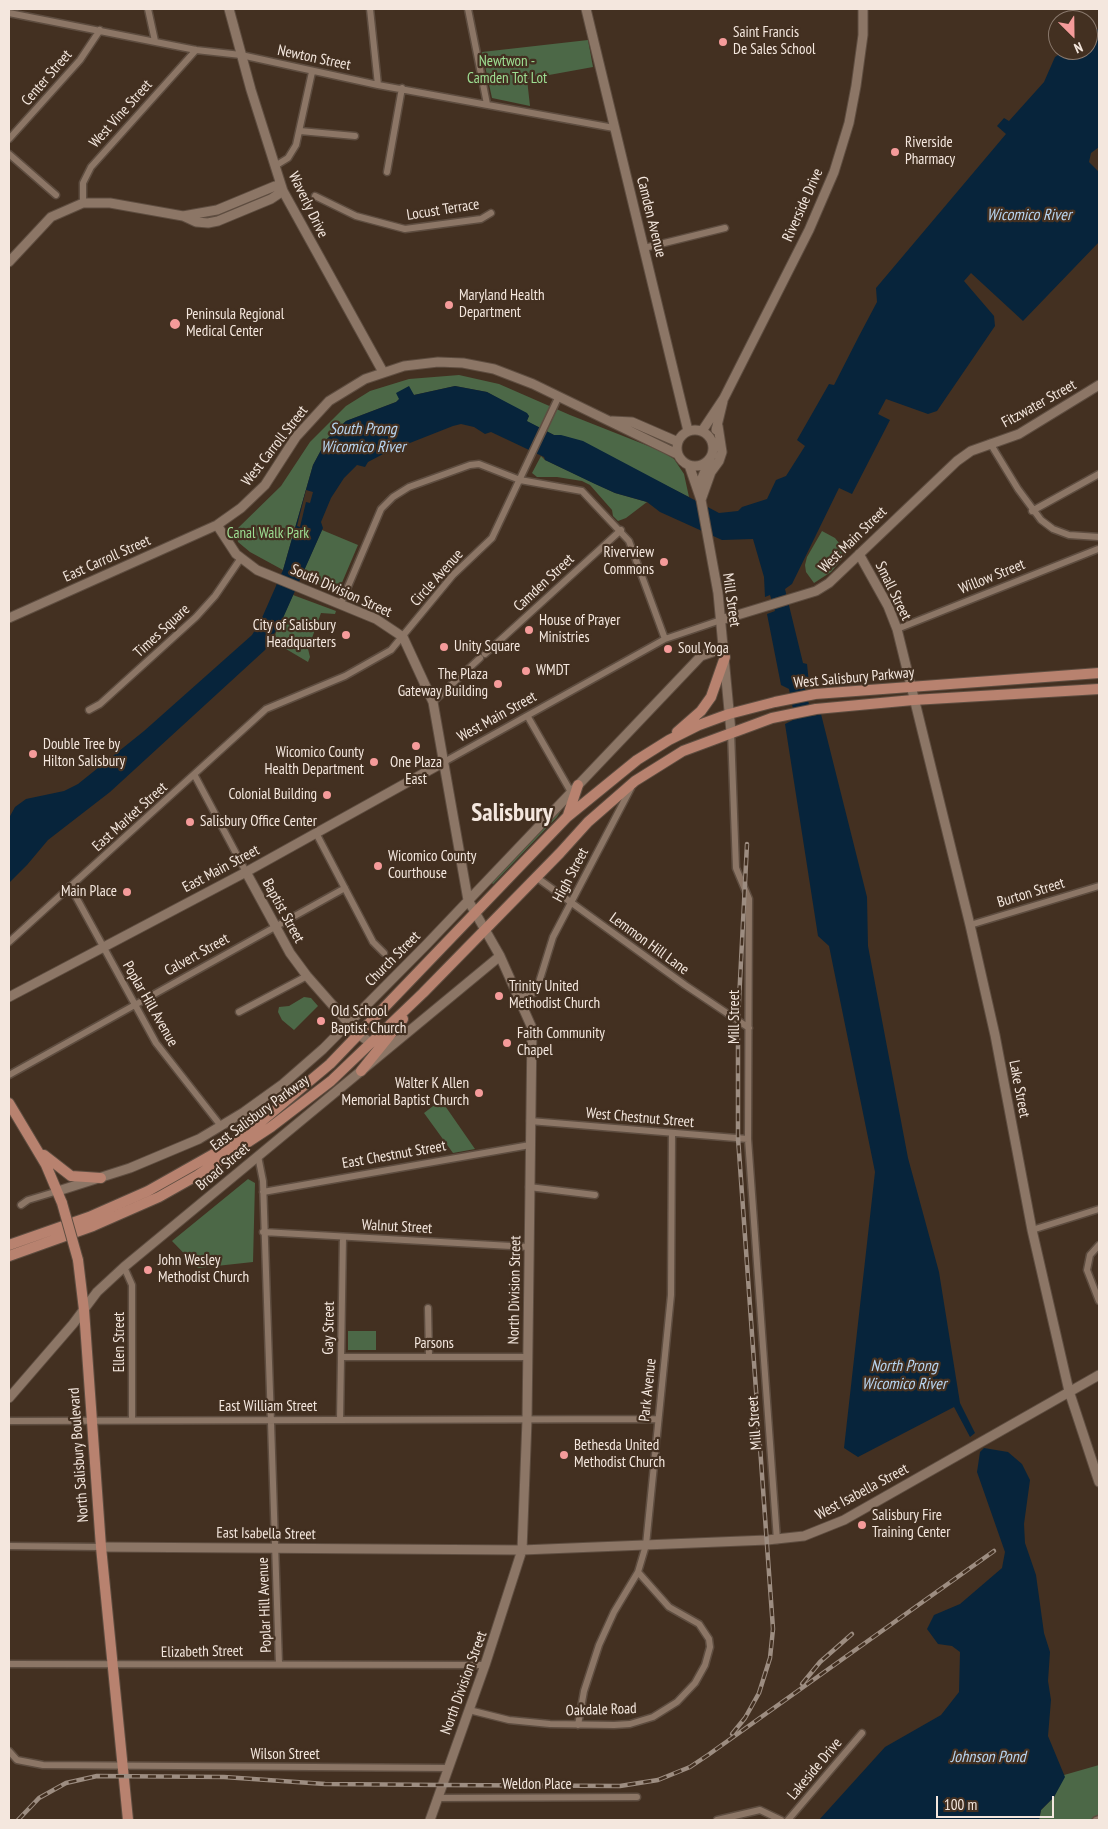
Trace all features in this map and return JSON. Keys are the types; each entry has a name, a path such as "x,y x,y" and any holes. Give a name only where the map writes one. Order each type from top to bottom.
{"main road":[{"path":"669,740 701,711 710,697 724,653"},
{"name":"West Salisbury Parkway","path":"476,913 567,817 637,760 698,725 729,714 815,694 1099,673"},
{"name":"West Salisbury Parkway","path":"485,929 588,822 635,781 683,751 731,732 772,718 816,709 913,700 1099,690"},
{"path":"567,817 574,788"},
{"name":"East Salisbury Parkway","path":"9,1245 119,1204 226,1146 300,1091 476,913"},
{"name":"East Salisbury Parkway","path":"9,1256 121,1214 198,1175 293,1111 331,1081 424,993 485,929"},
{"path":"361,1071 424,993"},
{"name":"North Salisbury Boulevard","path":"9,1103 38,1150 58,1191 78,1260 84,1310 101,1547 128,1820"},
{"path":"38,1150 71,1176 101,1178"}],"street":[{"path":"148,9 155,41"},
{"name":"Waverly Drive","path":"229,9 241,55 283,191 383,372"},
{"path":"370,9 378,85"},
{"path":"468,9 487,104"},
{"name":"Camden Avenue","path":"586,9 688,431"},
{"name":"Riverside Drive","path":"702,431 724,398 809,230 834,172 856,86 863,35 863,9"},
{"name":"Newton Street","path":"9,13 196,50 241,55 378,85 614,128"},
{"name":"Center Street","path":"9,139 80,60 100,30"},
{"name":"West Vine Street","path":"84,203 82,183 92,167 196,50"},
{"path":"275,166 292,154 300,131 312,72"},
{"path":"386,172 402,88"},
{"path":"300,131 355,136"},
{"path":"9,154 56,195"},
{"path":"9,262 51,216 84,203 110,203 183,216 217,210 275,186 283,191"},
{"name":"Locust Terrace","path":"315,196 356,216 405,229 481,219 491,213"},
{"path":"644,248 725,228"},
{"name":"West Carroll Street","path":"217,525 241,508 264,485 296,438 330,401 364,379 383,372 422,363 471,364 518,378 677,454"},
{"name":"Fitzwater Street","path":"990,443 1019,434 1099,385"},
{"name":"Circle Avenue","path":"266,709 369,664 391,650 453,575 492,538 558,398"},
{"name":"Riverside Drive","path":"712,442 718,426 724,398"},
{"name":"West Carroll Street","path":"608,420 632,422 678,442"},
{"path":"702,502 711,472 719,461 722,452 718,426"},
{"path":"688,431 702,431 712,442 710,458 701,465 689,465 677,454 678,442 688,431"},
{"path":"990,443 1032,510 1053,529 1069,536 1098,537 1099,552"},
{"name":"West Main Street","path":"444,762 665,639 770,604 816,591 829,583 943,472 972,451 990,443"},
{"name":"Mill Street","path":"710,458 702,478 702,502 721,620 731,732 736,868 749,899 748,1139 777,1540"},
{"path":"341,603 373,524 381,509 393,497 409,486 470,465 490,467 520,480 582,491 629,541 665,639"},
{"name":"Mill Street","path":"689,465 702,502"},
{"path":"1032,510 1099,474"},
{"name":"South Division Street","path":"217,525 227,543 241,558 257,570 376,619 403,637"},
{"name":"East Carroll Street","path":"9,618 217,525"},
{"name":"Camden Street","path":"432,702 620,530"},
{"name":"Willow Street","path":"896,629 1099,552"},
{"name":"Small Street","path":"859,554 888,606 896,629 913,700"},
{"name":"Times Square","path":"88,710 100,704 196,617 241,558"},
{"path":"403,637 432,702 444,762"},
{"name":"Church Street","path":"21,1205 28,1200 101,1178 183,1146 221,1126 283,1084 349,1023 701,656 724,653"},
{"name":"Lake Street","path":"913,700 970,925 994,1035 1032,1230 1069,1391 1099,1482"},
{"name":"East Market Street","path":"9,942 195,776 266,709"},
{"path":"528,716 574,788"},
{"name":"East Main Street","path":"9,998 246,872 444,762"},
{"name":"North Division Street","path":"430,1820 447,1768 486,1665 522,1550 528,1357 532,1028 500,956 468,900 444,762"},
{"name":"Baptist Street","path":"195,776 290,953 307,976 358,1034 371,1043"},
{"name":"High Street","path":"520,998 536,992 553,936 635,781"},
{"path":"316,833 373,942 384,953"},
{"name":"Lemmon Hill Lane","path":"536,877 685,985 749,1028"},
{"name":"Poplar Hill Avenue","path":"70,886 163,1054 221,1126"},
{"name":"Burton Street","path":"970,925 1099,886"},
{"name":"Calvert Street","path":"9,1075 345,888"},
{"name":"Broad Street","path":"9,1398 97,1292 124,1267 500,956"},
{"path":"239,1012 307,976"},
{"name":"West Chestnut Street","path":"530,1121 748,1139"},
{"name":"Park Avenue","path":"578,1725 587,1677 599,1645 614,1612 638,1572 646,1545 670,1295 672,1133"},
{"name":"East Chestnut Street","path":"263,1192 530,1145"},
{"name":"Poplar Hill Avenue","path":"258,1156 263,1192 279,1664"},
{"path":"530,1186 595,1196"},
{"path":"1032,1230 1099,1209"},
{"name":"Walnut Street","path":"264,1232 529,1247"},
{"name":"Gay Street","path":"340,1420 343,1237"},
{"path":"1099,1245 1087,1263 1091,1284 1099,1301"},
{"name":"Ellen Street","path":"124,1267 132,1285 132,1419"},
{"path":"428,1308 428,1356"},
{"name":"Parsons","path":"341,1356 528,1357"},
{"name":"West Isabella Street","path":"522,1550 777,1540 804,1536 830,1527 1099,1375"},
{"name":"East William Street","path":"9,1421 132,1419 658,1419"},
{"name":"East Isabella Street","path":"9,1546 522,1550"},
{"name":"Oakdale Road","path":"469,1710 509,1720 578,1725 630,1724 660,1714 687,1693 695,1683 708,1656 708,1639 699,1624 669,1607 638,1572"},
{"name":"Elizabeth Street","path":"9,1664 113,1666 279,1664 486,1665"},
{"name":"Lakeside Drive","path":"788,1820 862,1733"},
{"name":"Wilson Street","path":"9,1751 17,1760 42,1765 447,1768"},
{"name":"Weldon Place","path":"437,1798 637,1797"},
{"path":"718,1820 760,1810 780,1820"}],"green space":[{"name":"Newtwon - Camden Tot Lot","path":"588,40 593,67 527,79 530,106 492,98 482,52"},
{"name":"Canal Walk Park","path":"459,375 499,384 570,415 661,451 674,459 684,474 689,497 567,437 554,435 526,421 529,416 487,392 455,386 414,395 410,390 396,402 346,421 327,439 313,465 283,570 250,552 238,542 236,530 281,486 310,442 346,406 370,391 409,379"},
{"path":"541,456 545,460 615,493 647,502 626,518 618,521 613,516 612,510 590,485 582,481 557,477 537,477 532,473"},
{"path":"322,530 358,545 338,592 301,577"},
{"path":"822,531 835,538 847,553 831,572 814,583 806,572 805,565 807,557"},
{"path":"293,595 336,611 335,614 321,613 308,649 310,657 308,662 286,649 274,637"},
{"path":"566,803 557,817 493,884 490,881"},
{"path":"304,997 311,998 318,1006 294,1030 282,1020 278,1012 279,1007 289,1006"},
{"path":"441,1100 475,1149 453,1153 424,1113"},
{"path":"248,1179 255,1183 253,1262 198,1268 172,1241"},
{"path":"348,1331 376,1331 376,1350 348,1350"},
{"path":"1099,1765 1099,1817 1087,1820 1039,1820 1041,1810 1054,1797 1064,1775"}],"water":[{"path":"1098,29 1099,147 1091,153 1089,162 1099,172 1099,242 1023,321 971,273 964,281 994,316 995,326 937,411 928,414 886,399 878,414 890,420 852,494 839,488 792,584 785,589 803,663 807,664 809,683 804,685 812,716 821,714 867,897 868,946 908,1158 939,1272 960,1403 975,1433 970,1437 954,1407 858,1457 844,1448 875,1172 829,946 818,936 785,724 795,719 789,689 781,685 767,614 775,611 770,595 765,597 764,577 753,539 722,540 660,512 647,502 615,493 595,484 491,432 485,434 474,427 461,424 453,426 387,452 368,462 365,467 357,465 344,478 331,498 321,522 323,528 283,618 265,650 110,792 48,840 9,883 9,818 15,807 26,799 64,791 78,784 144,731 252,635 261,620 283,570 313,465 327,439 346,421 396,402 399,399 396,393 409,386 414,395 455,386 487,392 527,413 529,416 527,421 554,435 583,441 719,513 738,511 742,507 767,499 776,480 786,476 805,446 797,440 829,384 834,385 877,302 876,288 1006,134 997,126 1004,118 1009,121 1044,82 1054,60 1098,60"},
{"name":"Johnson Pond","path":"984,1448 1008,1452 1022,1464 1030,1480 1024,1524 1025,1543 1036,1575 1044,1633 1050,1652 1048,1681 1051,1700 1048,1736 1065,1777 1054,1797 1041,1810 1039,1820 819,1820 885,1747 941,1715 959,1692 960,1652 952,1646 938,1644 927,1629 934,1615 960,1604 1002,1568 1005,1552 977,1472 980,1452"}],"pier":[{"path":"306,490 313,492 310,503 306,502 300,527 297,526"}],"railway":[{"path":"732,1734 745,1718 759,1693 770,1658 773,1629 738,1138 738,1020 747,844"},
{"path":"18,1820 39,1798 66,1783 97,1776 224,1777 325,1784 442,1785 620,1786 658,1780 690,1767 708,1755 994,1551"},
{"path":"802,1684 820,1662 852,1634"}],"place":[{"name":"Saint Francis De Sales School","path":"723,42"},
{"name":"Riverside Pharmacy","path":"895,152"},
{"name":"Maryland Health Department","path":"449,305"},
{"name":"Peninsula Regional Medical Center","path":"175,324"},
{"name":"Riverview Commons","path":"664,562"},
{"name":"House of Prayer Ministries","path":"529,630"},
{"name":"City of Salisbury Headquarters","path":"346,635"},
{"name":"Unity Square","path":"444,647"},
{"name":"Soul Yoga","path":"668,649"},
{"name":"WMDT","path":"526,671"},
{"name":"The Plaza Gateway Building","path":"498,684"},
{"name":"One Plaza East","path":"416,746"},
{"name":"Double Tree by Hilton Salisbury","path":"33,754"},
{"name":"Wicomico County Health Department","path":"374,762"},
{"name":"Colonial Building","path":"327,795"},
{"name":"Salisbury Office Center","path":"190,822"},
{"name":"Wicomico County Courthouse","path":"378,866"},
{"name":"Main Place","path":"127,892"},
{"name":"Trinity United Methodist Church","path":"499,996"},
{"name":"Old School Baptist Church","path":"321,1021"},
{"name":"Faith Community Chapel","path":"507,1043"},
{"name":"Walter K Allen Memorial Baptist Church","path":"479,1093"},
{"name":"John Wesley Methodist Church","path":"148,1270"},
{"name":"Bethesda United Methodist Church","path":"564,1455"},
{"name":"Salisbury Fire Training Center","path":"862,1525"}],"district":[{"name":"Salisbury","path":"512,814"}],"water label":[{"name":"Wicomico River","path":"1029,215"},
{"name":"South Prong Wicomico River","path":"363,438"},
{"name":"North Prong Wicomico River","path":"904,1375"}]}
